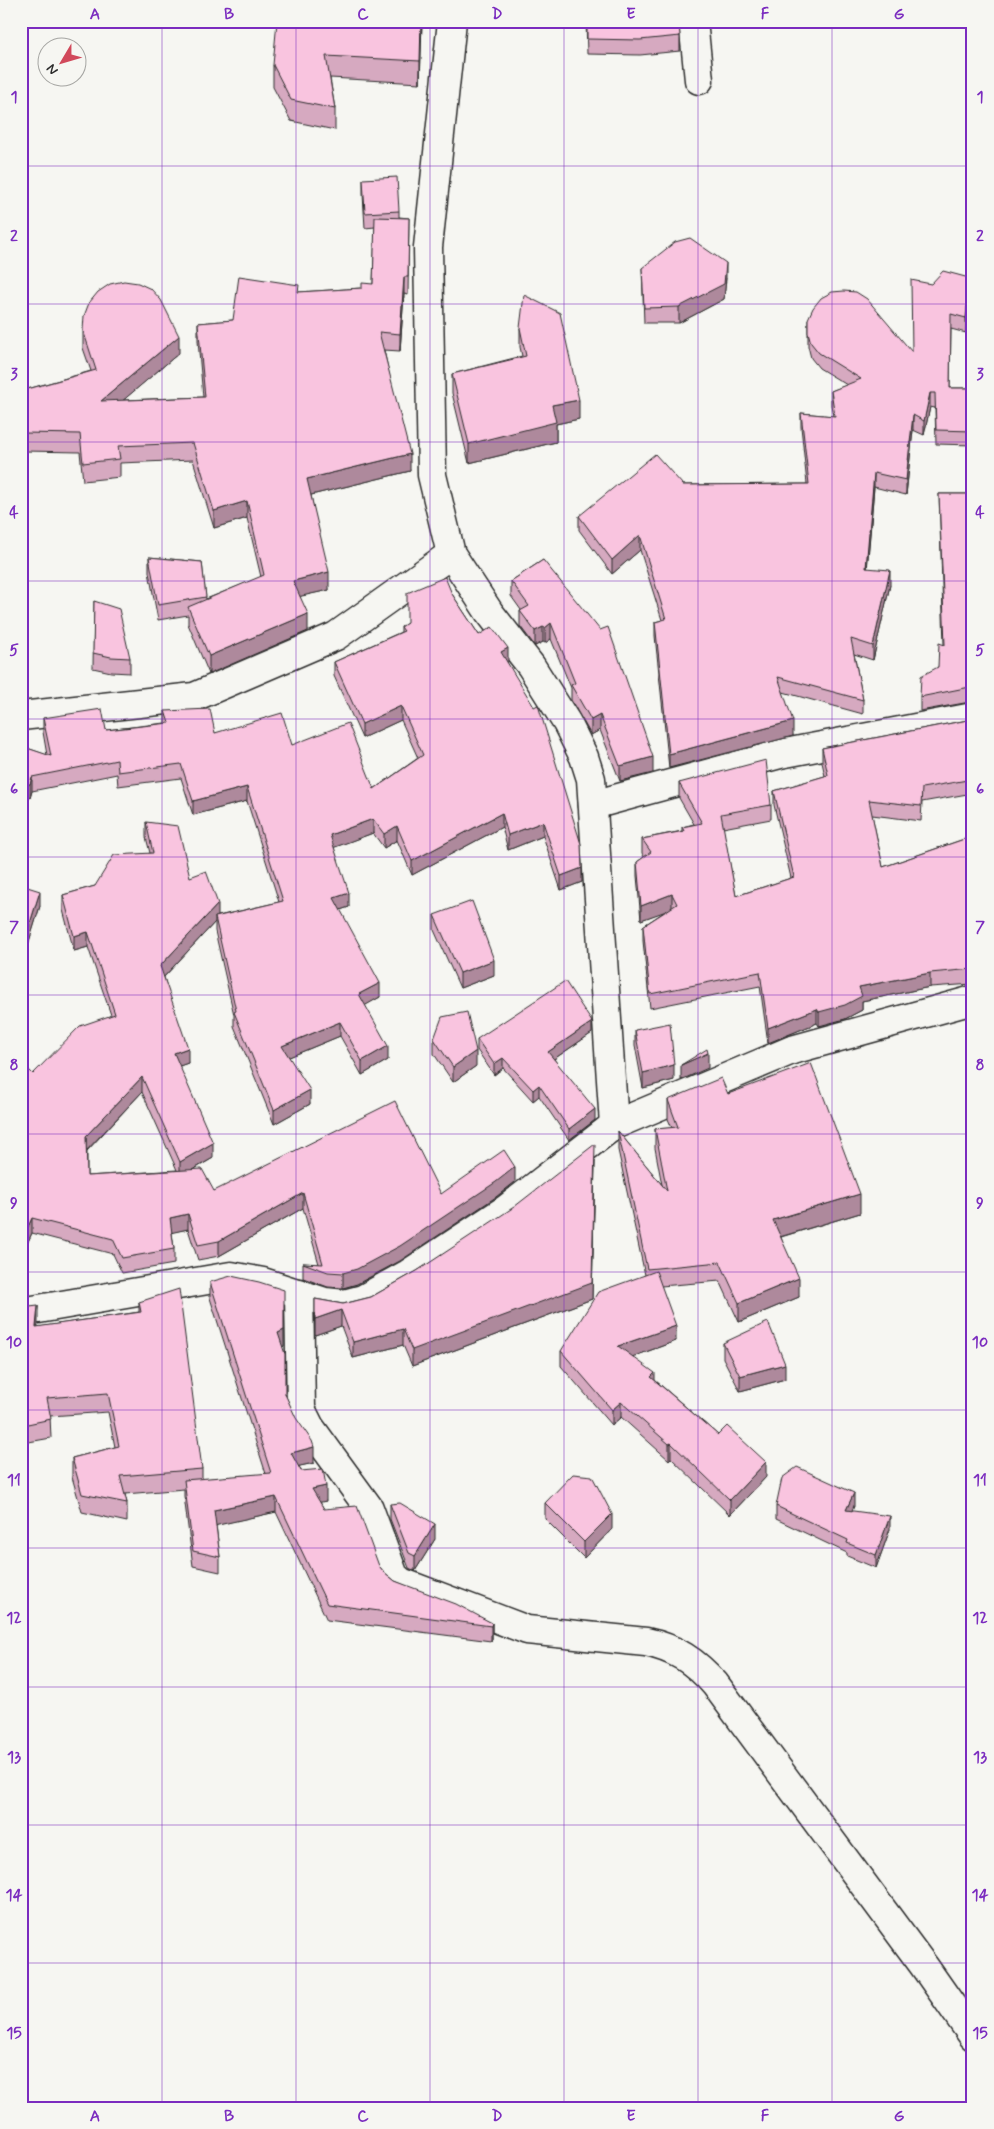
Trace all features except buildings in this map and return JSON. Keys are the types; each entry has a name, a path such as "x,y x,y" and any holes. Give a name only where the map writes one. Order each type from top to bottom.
{"street":[{"path":"452,21 428,246 432,475 451,554 489,612 531,666 567,723 584,757 591,779 614,1125"},
{"path":"693,21 699,80"},
{"path":"21,716 194,697 336,636 451,554"},
{"path":"593,805 780,754 973,717"},
{"path":"21,1312 231,1276 263,1282 325,1302 344,1304 363,1299 408,1274 505,1210 614,1125 792,1050 973,1000"},
{"path":"298,1294 301,1409 310,1427 369,1508 394,1576 402,1582 527,1630 646,1642 664,1646 681,1653 700,1667 715,1684 924,1966 973,2036"}]}
